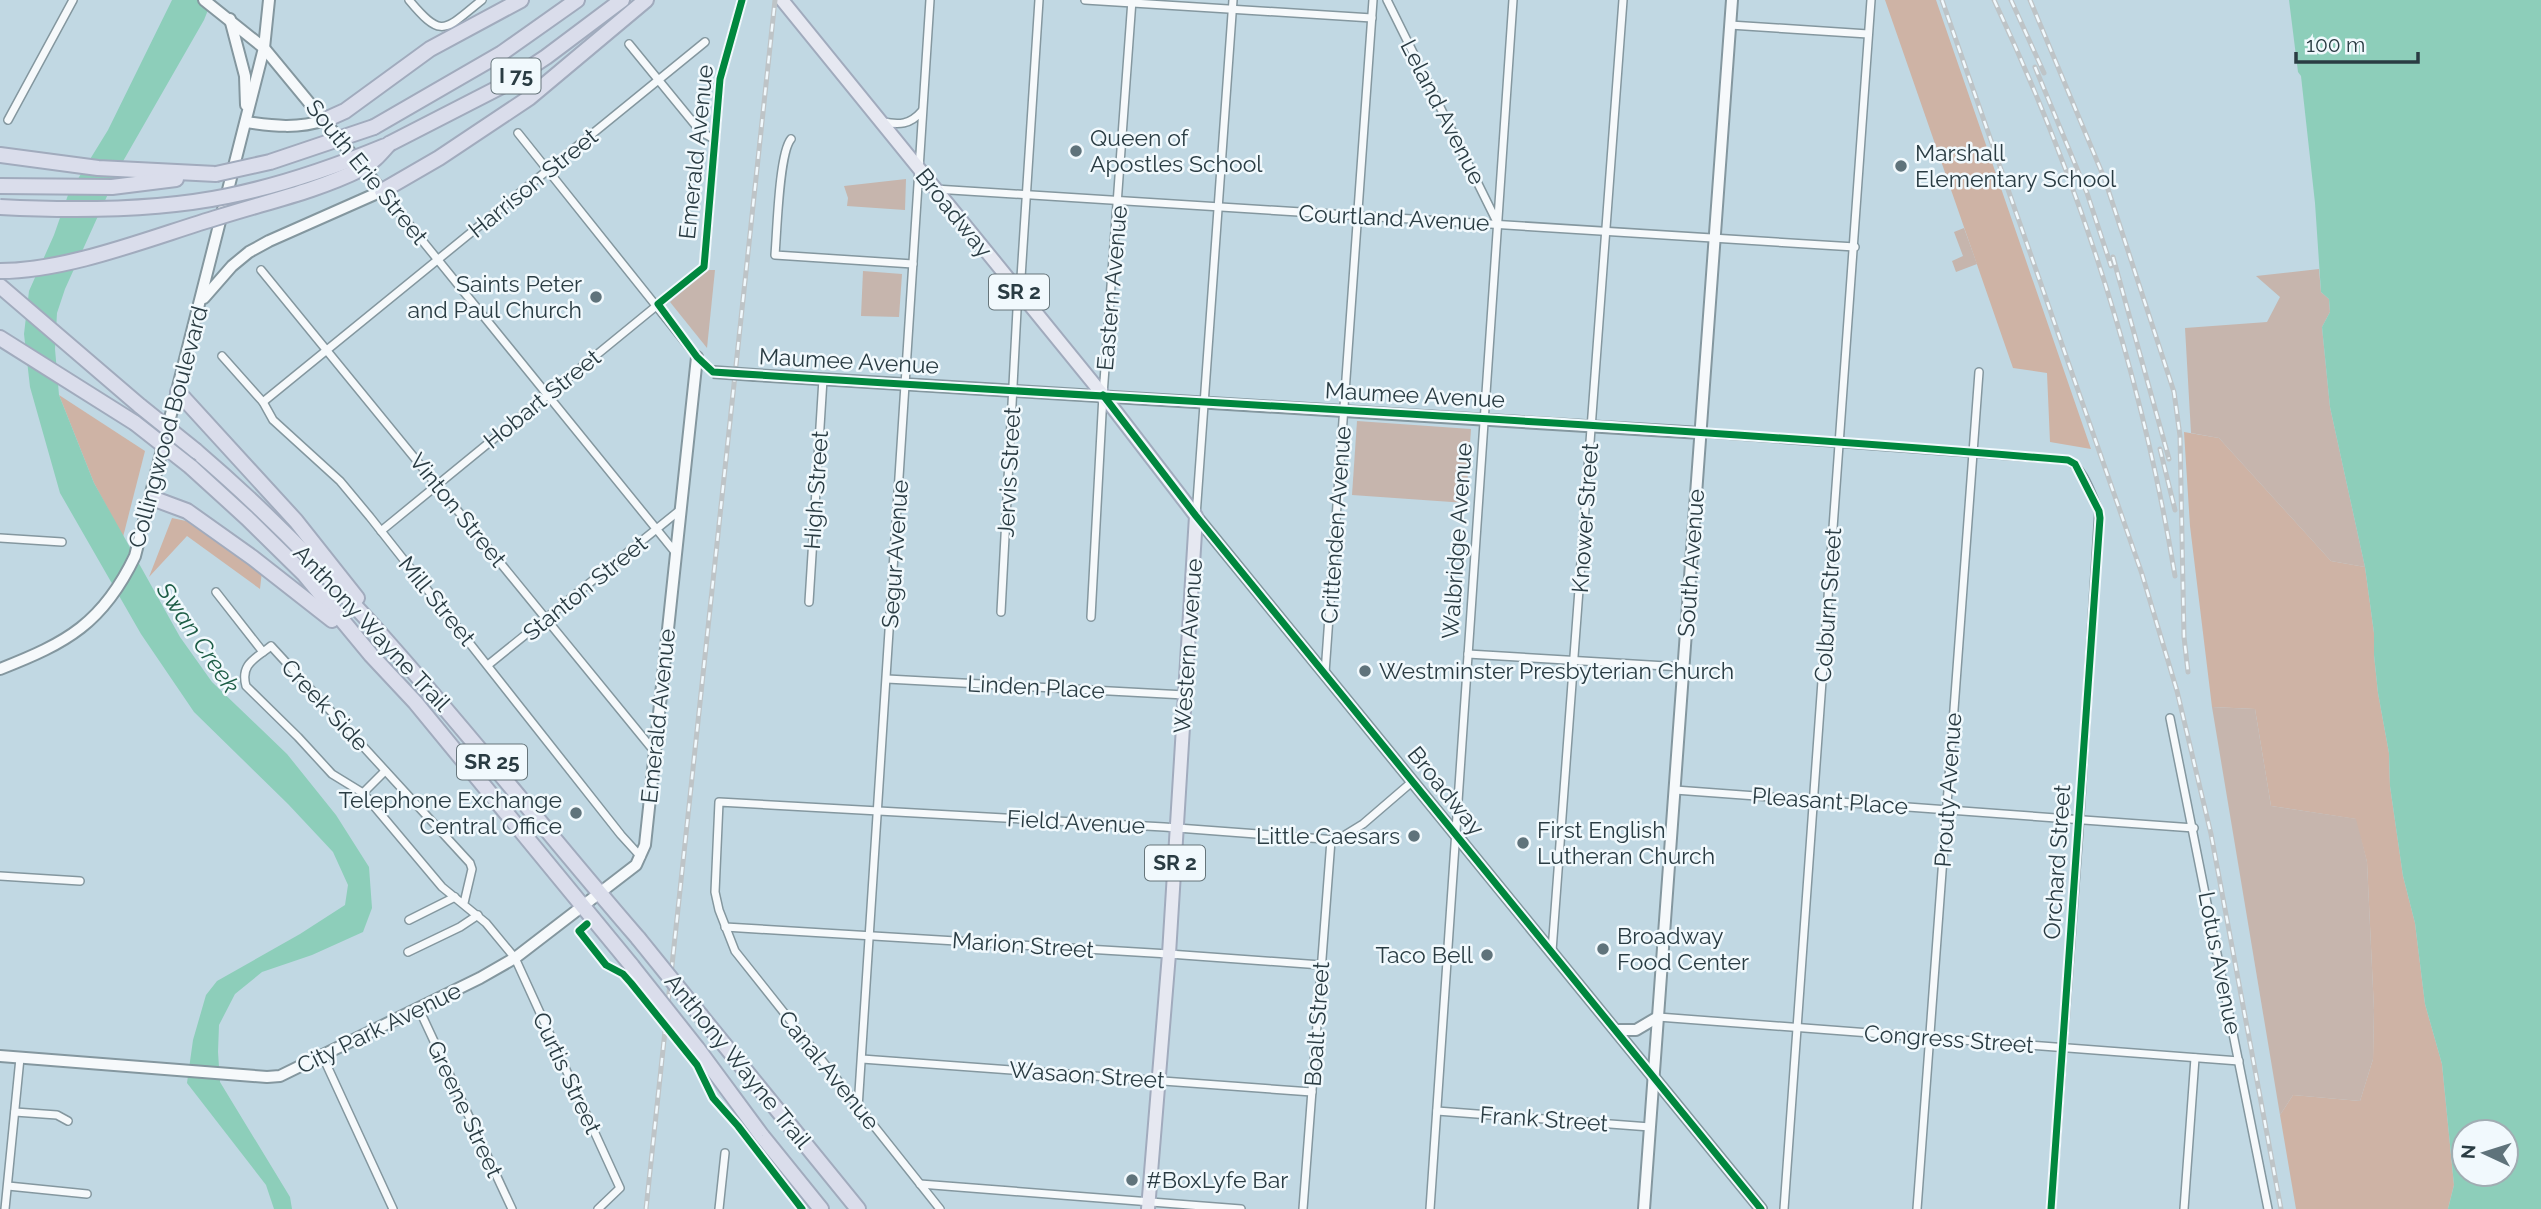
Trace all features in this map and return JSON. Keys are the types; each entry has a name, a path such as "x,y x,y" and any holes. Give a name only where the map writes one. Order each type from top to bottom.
{"highway":[{"path":"325,120 345,111 430,49 521,0"},
{"name":"I 75","path":"0,186 112,187 216,174 270,162 374,127 502,53 577,0"},
{"name":"I 75","path":"396,141 502,86 622,0"},
{"path":"382,191 439,158 529,98 646,0"},
{"path":"0,207 113,208 190,203 230,196 303,177 396,141"},
{"path":"0,271 67,263 293,194 362,169 396,141"},
{"path":"0,155 98,168 216,174"},
{"name":"Anthony Wayne Trail","path":"3,289 253,501 382,633 638,937 858,1209"},
{"name":"Anthony Wayne Trail","path":"1,339 135,423 191,467 304,574 371,655 415,702 582,904 821,1209"},
{"path":"178,392 296,521 345,581 382,633"},
{"path":"152,498 187,511 253,558 321,609 371,655"}],"main road":[{"name":"Broadway","path":"782,0 1103,395 1196,516"},
{"name":"Western Avenue","path":"1149,1206 1169,954 1196,516"}],"street":[{"path":"8,120 73,0"},
{"name":"South Erie Street","path":"204,0 264,48 676,552"},
{"name":"Collingwood Boulevard","path":"0,669 64,641 89,622 125,578 141,542 264,48 269,0"},
{"path":"409,0 426,20 435,26 450,24 482,0"},
{"name":"Emerald Avenue","path":"704,267 720,79 742,0"},
{"name":"Segur Avenue","path":"859,1108 930,0"},
{"name":"Jervis Street","path":"1000,612 1039,0"},
{"path":"1085,0 1372,18"},
{"name":"Western Avenue","path":"1196,516 1233,0"},
{"name":"Crittenden Avenue","path":"1325,673 1373,0"},
{"name":"Leland Avenue","path":"1387,0 1498,224"},
{"name":"Walbridge Avenue","path":"1430,1209 1513,0"},
{"name":"Knower Street","path":"1552,951 1623,0"},
{"name":"South Avenue","path":"1644,1209 1732,0"},
{"name":"Colburn Street","path":"1784,1209 1871,0"},
{"name":"Eastern Avenue","path":"1091,617 1103,395 1132,1"},
{"name":"Collingwood Boulevard","path":"230,19 245,76 246,122"},
{"path":"1730,25 1868,34"},
{"name":"Harrison Street","path":"263,402 705,42"},
{"path":"629,44 701,132 714,139"},
{"path":"879,121 902,124 911,122 922,111"},
{"path":"246,122 289,127 325,120"},
{"path":"518,133 658,304 697,357"},
{"path":"791,139 786,149 781,181 775,255 913,264"},
{"name":"Courtland Avenue","path":"934,189 1855,247"},
{"path":"202,301 232,266 249,252 382,191"},
{"name":"Hobart Street","path":"381,531 704,267"},
{"name":"Vinton Street","path":"261,270 654,751"},
{"name":"Mill Street","path":"222,356 263,402 273,420 340,481 638,860"},
{"name":"Emerald Avenue","path":"638,860 645,845 697,357"},
{"name":"Maumee Avenue","path":"697,357 713,372 1592,425 2068,460 2075,464 2083,476 2100,518"},
{"name":"Prouty Avenue","path":"1917,1209 1979,372"},
{"name":"High Street","path":"809,602 823,379"},
{"name":"Stanton Street","path":"488,666 681,509"},
{"name":"Broadway","path":"1196,516 1761,1209"},
{"name":"Orchard Street","path":"2051,1209 2100,518"},
{"path":"0,538 62,542"},
{"name":"Creek Side","path":"216,592 263,652"},
{"name":"Creek Side","path":"464,903 472,869 470,863 271,646 245,667 243,676 246,686 332,774 363,793 442,887 478,915 514,958"},
{"path":"1468,654 1683,667"},
{"name":"Linden Place","path":"887,679 1185,695"},
{"name":"Lotus Avenue","path":"2170,718 2268,1209"},
{"name":"Creek Side","path":"363,793 385,771"},
{"name":"Field Avenue","path":"719,802 1331,839 1341,838 1363,824 1413,781"},
{"name":"Pleasant Place","path":"1675,790 2194,828"},
{"name":"Canal Avenue","path":"719,802 715,892 725,927 741,961 940,1209"},
{"name":"Boalt Street","path":"1303,1209 1331,839"},
{"name":"City Park Avenue","path":"0,1056 281,1076 419,1009 514,958 638,860"},
{"path":"0,877 80,881"},
{"path":"409,920 455,897"},
{"path":"408,952 460,927 478,915"},
{"name":"Marion Street","path":"725,927 1321,965"},
{"name":"Curtis Street","path":"514,958 620,1188 598,1209"},
{"name":"Greene Street","path":"419,1009 512,1209"},
{"path":"1616,1030 1636,1030 1658,1017"},
{"name":"Congress Street","path":"1658,1017 2239,1061"},
{"path":"323,1057 393,1209"},
{"path":"5,1209 20,1058"},
{"path":"2184,1209 2195,1058"},
{"name":"Wasaon Street","path":"862,1059 1312,1092"},
{"name":"Frank Street","path":"1437,1111 1650,1127"},
{"path":"15,1112 57,1115 68,1121"},
{"path":"719,1209 725,1153"},
{"path":"920,1184 1149,1206 1241,1209"},
{"path":"8,1186 87,1194"}],"shaded area":[{"path":"172,0 212,0 204,20 122,163 65,289 57,313 55,349 59,395 94,483 180,637 212,682 287,754 336,815 369,867 372,908 363,932 312,955 262,972 235,994 219,1025 220,1082 290,1197 292,1209 274,1209 266,1185 187,1083 193,1040 206,995 217,981 345,905 348,885 333,852 194,712 141,634 60,493 30,387 24,334 29,291 68,195 108,130"},
{"path":"1885,0 1936,0 2091,449 2050,442 2047,373 2013,368"},
{"path":"2289,0 2541,0 2541,1209 2448,1209 2453,1188 2520,1188 2520,1118 2450,1118 2450,1145 2442,1064 2425,1004 2415,923 2403,876 2390,786 2389,753 2378,693 2374,633 2365,567 2330,407 2322,327 2330,312 2329,299 2321,292 2315,203 2301,76 2298,72"},
{"path":"906,179 905,210 847,206 848,198 844,186"},
{"path":"1964,228 1977,264 1956,272 1952,261 1963,256 1954,232"},
{"path":"2319,269 2321,292 2329,299 2330,312 2322,327 2330,407 2365,567 2331,561 2219,438 2191,433 2185,328 2267,322 2280,297 2256,276"},
{"path":"707,270 715,270 707,348 670,302"},
{"path":"863,271 902,274 899,317 861,316"},
{"path":"59,395 145,451 123,537 94,483"},
{"path":"1357,421 1471,429 1466,503 1352,495"},
{"path":"2184,432 2219,438 2331,561 2365,567 2374,633 2378,693 2389,753 2390,786 2403,876 2415,923 2425,1004 2442,1064 2450,1145 2450,1188 2453,1188 2448,1209 2296,1209 2280,1115 2293,1095 2360,1101 2373,1059 2374,1010 2367,862 2356,819 2271,806 2255,709 2212,707 2190,526"},
{"path":"172,518 186,521 262,571 260,589 187,536 149,577"},
{"path":"2212,707 2255,709 2271,806 2357,819 2367,862 2374,1010 2373,1059 2360,1101 2293,1095 2280,1115"}],"railway":[{"path":"646,1209 775,0"},
{"path":"1942,0 2142,574 2177,691 2211,834 2281,1209"},
{"path":"1994,0 2054,139 2104,282 2145,427 2175,576"},
{"path":"2011,0 2044,73"},
{"path":"2030,0 2105,180 2174,392 2180,436 2184,637 2188,672"},
{"path":"2035,67 2087,193 2111,266"},
{"path":"2113,257 2169,459"},
{"path":"2160,449 2175,510"}],"cycle path":[{"path":"742,0 720,79 704,267 658,304 697,357 713,372 1730,434 2068,460 2075,464 2100,518 2051,1209"},
{"path":"1103,395 1196,516 1761,1209"},
{"path":"587,924 579,931 606,965 623,974 631,983 697,1065 713,1098 802,1209"}],"place":[{"name":"Queen of Apostles School","path":"1076,151"},
{"name":"Marshall Elementary School","path":"1901,166"},
{"name":"Saints Peter and Paul Church","path":"596,297"},
{"name":"Westminster Presbyterian Church","path":"1365,671"},
{"name":"Telephone Exchange Central Office","path":"576,813"},
{"name":"Little Caesars","path":"1414,836"},
{"name":"First English Lutheran Church","path":"1523,843"},
{"name":"Broadway Food Center","path":"1603,949"},
{"name":"Taco Bell","path":"1487,955"},
{"name":"#BoxLyfe Bar","path":"1132,1180"}],"water label":[{"name":"Swan Creek","path":"198,638"}]}
